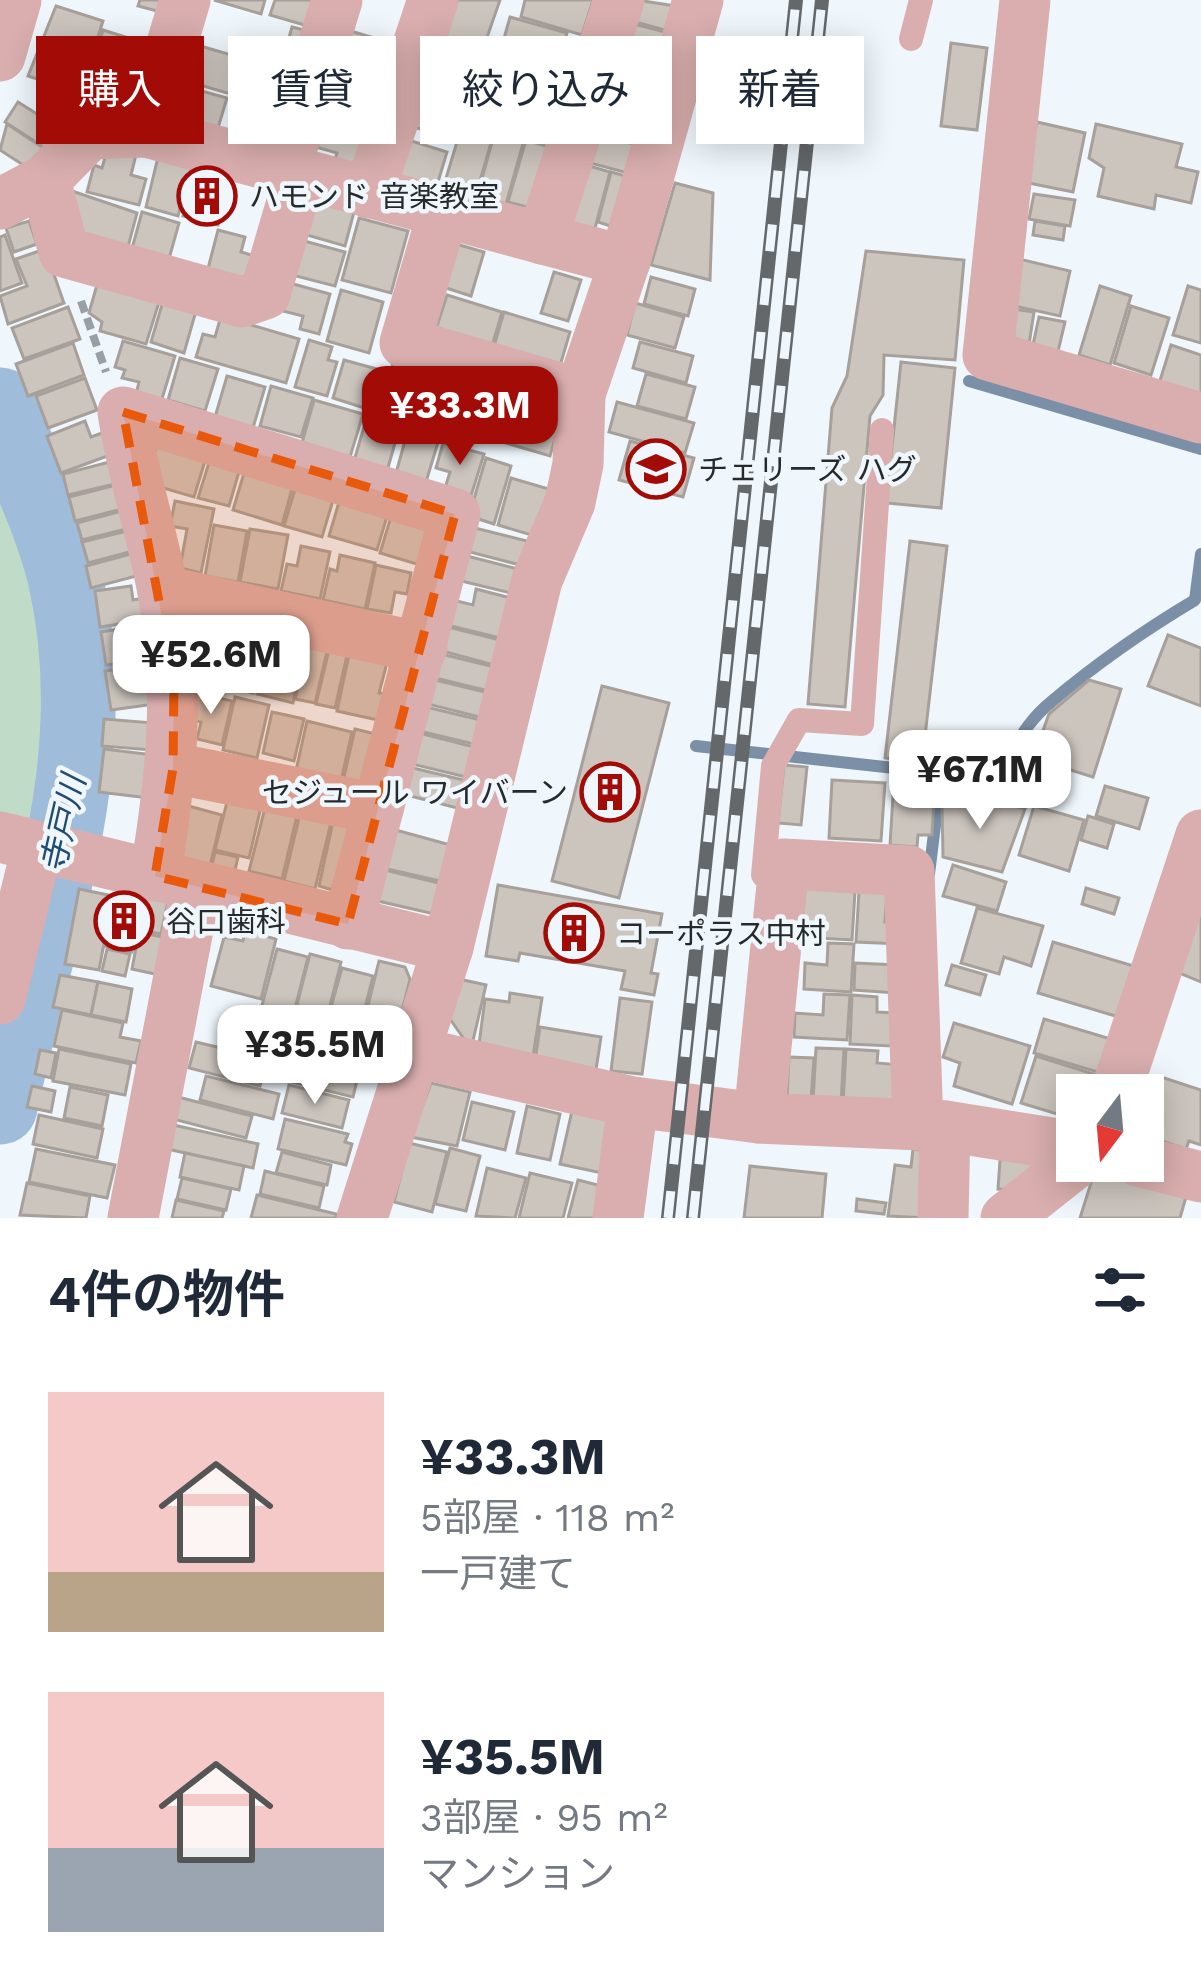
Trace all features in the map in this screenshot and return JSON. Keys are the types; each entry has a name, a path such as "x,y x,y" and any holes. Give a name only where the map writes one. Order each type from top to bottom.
{"street":[{"path":"0,56 16,0"},
{"path":"174,36 185,0"},
{"path":"45,181 64,252 242,302 265,294 337,0"},
{"path":"369,193 433,0"},
{"path":"542,239 619,0"},
{"path":"362,1218 448,947 536,580 570,502 580,394 625,261 698,0"},
{"path":"1025,0 988,355 1201,418"},
{"path":"0,204 45,181 80,144"},
{"path":"189,144 625,261"},
{"path":"443,213 405,343 580,394"},
{"path":"133,1218 175,882 174,680 163,591 132,470 123,412 455,514 348,924"},
{"path":"163,591 422,648"},
{"path":"173,768 378,809"},
{"path":"1122,1074 1201,835"},
{"path":"0,998 43,849 448,947"},
{"path":"750,1117 784,864 908,871 943,1218"},
{"path":"415,1052 633,1102 750,1117 931,1125 1056,1144"},
{"path":"618,1218 633,1102"},
{"path":"1164,1168 1201,1177"},
{"path":"1006,1218 1056,1178"}],"lane":[{"path":"910,39 921,0"},
{"path":"750,1117 778,758 799,720 862,724 881,430"}],"path":[{"path":"64,252 123,412"}],"highlighted area":[{"path":"123,412 455,514 348,924 155,876 173,768 174,680"}],"green space":[{"path":"0,456 57,621 62,747 48,834 0,826"}],"building":[{"path":"140,0 172,0 168,14 138,6"},
{"path":"214,0 265,0 261,14"},
{"path":"275,0 319,0 311,27 270,15"},
{"path":"452,0 500,0 487,36 440,36"},
{"path":"525,0 593,0 582,35 521,17"},
{"path":"637,0 682,7 675,33 632,21"},
{"path":"56,6 103,21 98,36 44,36"},
{"path":"510,17 567,33 566,36 505,36"},
{"path":"634,24 673,34 672,38 631,36"},
{"path":"292,27 316,33 315,36 289,36"},
{"path":"951,43 987,48 977,130 941,126"},
{"path":"204,47 228,54 228,93 204,86"},
{"path":"36,56 36,79 28,76"},
{"path":"204,92 227,98 215,138 204,135"},
{"path":"420,96 420,129 410,126"},
{"path":"18,102 36,113 36,142 5,122"},
{"path":"1037,122 1085,133 1073,192 1024,182"},
{"path":"7,124 48,151 34,172 0,150"},
{"path":"1096,124 1182,144 1176,167 1198,172 1191,203 1156,195 1154,209 1098,196 1104,168 1089,158"},
{"path":"405,139 447,152 435,192 392,178"},
{"path":"39,144 59,144 53,153"},
{"path":"231,144 275,144 272,156"},
{"path":"368,144 358,176 332,168 337,153 316,147"},
{"path":"456,144 491,144 476,195 444,185"},
{"path":"492,144 523,144 506,204 477,196"},
{"path":"525,144 556,149 539,210 508,202"},
{"path":"587,144 642,146 635,175 583,161"},
{"path":"159,153 193,162 178,216 146,207"},
{"path":"106,154 136,155 131,175 146,179 139,205 87,192 94,165 102,168"},
{"path":"579,163 610,172 594,232 563,224"},
{"name":"ハモンド 音楽教室","path":"196,166 231,176 218,225 183,216"},
{"path":"611,172 633,178 620,229 598,222"},
{"path":"675,183 713,193 710,280 651,265"},
{"path":"69,190 137,213 125,258 73,240"},
{"path":"1034,194 1075,200 1070,226 1029,219"},
{"path":"309,200 354,212 345,246 300,233"},
{"path":"142,212 179,223 167,266 130,256"},
{"path":"359,218 408,231 391,293 342,280"},
{"path":"29,221 37,244 14,252 6,228"},
{"path":"1035,221 1065,226 1063,240 1033,235"},
{"path":"218,230 245,237 241,252 255,256 248,282 204,284"},
{"path":"5,235 22,283 0,291 0,237"},
{"path":"297,239 345,252 335,286 288,274"},
{"path":"456,244 484,252 471,296 443,287"},
{"path":"45,249 64,303 8,324 0,296 27,286 16,259"},
{"path":"866,251 964,260 955,360 884,355 883,395 870,416 845,707 808,704 832,408 847,376"},
{"path":"1011,257 1070,271 1060,316 1001,303"},
{"path":"554,272 581,280 568,321 541,313"},
{"path":"651,277 695,289 688,316 644,304"},
{"path":"98,281 160,299 146,344 100,331 102,322 89,313"},
{"path":"286,282 330,294 319,334 300,329 303,316 279,310"},
{"path":"1100,286 1131,296 1110,365 1079,355"},
{"path":"1188,286 1201,290 1201,343 1173,335"},
{"path":"341,290 383,302 369,353 327,341"},
{"path":"447,295 502,312 492,346 436,329"},
{"path":"163,301 196,311 184,353 151,342"},
{"path":"635,303 684,317 675,348 627,335"},
{"path":"1131,306 1169,318 1151,375 1114,363"},
{"path":"68,307 80,339 24,359 12,328"},
{"path":"1004,308 1034,312 1028,351 998,347"},
{"path":"504,312 570,332 560,366 494,346"},
{"path":"221,316 299,339 286,383 196,357 203,334 215,337"},
{"path":"1039,317 1065,322 1056,360 1031,354"},
{"path":"309,340 332,347 328,360 337,362 327,396 295,387"},
{"path":"123,341 175,356 161,402 136,394 139,382 122,378 125,370 115,367"},
{"path":"640,342 693,356 686,383 633,368"},
{"path":"73,343 84,375 28,396 16,364"},
{"path":"1171,345 1201,355 1201,400 1158,387"},
{"path":"180,358 218,369 205,411 168,400"},
{"path":"344,360 388,372 377,412 333,398"},
{"path":"901,362 955,368 941,508 886,503"},
{"path":"393,363 431,374 416,426 378,415"},
{"path":"646,374 695,387 686,419 637,406"},
{"path":"227,376 265,387 253,428 215,417"},
{"path":"85,378 97,410 48,428 36,396"},
{"path":"439,385 488,399 476,436 428,423"},
{"path":"271,386 313,398 301,437 260,426"},
{"path":"495,390 526,399 523,410 560,421 550,456 482,436"},
{"path":"314,400 363,414 350,457 302,443"},
{"path":"617,402 694,423 685,453 609,432"},
{"path":"368,413 401,422 387,471 354,461"},
{"path":"85,421 91,437 102,433 110,455 61,473 47,436"},
{"path":"408,430 439,439 426,482 396,473"},
{"name":"チェリーズ ハグ","path":"630,441 694,458 683,497 619,480"},
{"path":"443,443 484,454 471,496 445,488 450,472 436,468"},
{"path":"156,447 208,451 194,497 146,483"},
{"path":"211,456 241,465 229,506 198,498"},
{"path":"486,458 511,466 494,524 469,516"},
{"path":"113,461 119,483 68,495 63,474"},
{"path":"247,463 295,478 282,525 233,510"},
{"path":"511,478 552,490 538,537 498,525"},
{"path":"120,484 126,508 75,521 69,497"},
{"path":"296,486 334,497 322,537 284,526"},
{"path":"175,501 214,509 201,573 180,568 187,529 170,526"},
{"path":"339,502 391,503 377,550 329,536"},
{"path":"125,510 130,528 82,540 77,523"},
{"path":"393,510 436,523 423,566 380,553"},
{"path":"214,525 247,531 238,582 205,576"},
{"path":"471,527 535,543 528,567 466,551"},
{"path":"250,529 288,535 278,589 240,582"},
{"path":"131,530 137,550 88,563 82,542"},
{"path":"910,541 947,546 922,762 885,758"},
{"path":"301,546 330,552 320,599 281,591 287,564 297,566"},
{"path":"138,552 144,574 91,588 86,566"},
{"path":"340,555 375,563 365,609 323,600 330,569 337,571"},
{"path":"467,556 526,571 519,595 461,581"},
{"path":"376,565 411,573 407,594 395,592 391,613 367,609"},
{"path":"131,586 133,600 150,597 153,619 100,627 95,591"},
{"path":"476,589 518,600 508,640 443,624 449,599 473,605"},
{"path":"192,617 226,625 212,688 190,683 196,653 184,650"},
{"path":"137,626 139,642 148,641 151,659 106,665 101,632"},
{"path":"227,627 266,637 253,693 214,684"},
{"path":"448,627 500,640 494,665 442,651"},
{"path":"1168,635 1201,648 1201,706 1148,686"},
{"path":"308,642 328,647 315,703 295,699"},
{"path":"278,645 304,651 293,703 257,694 263,666 273,668"},
{"path":"330,646 348,651 335,708 316,704"},
{"path":"351,646 389,655 379,693 388,694 382,721 337,711"},
{"path":"437,653 503,669 497,693 431,677"},
{"path":"156,664 162,703 111,710 105,671"},
{"path":"431,679 489,693 483,718 424,703"},
{"path":"1089,680 1121,689 1093,777 1033,758 1049,714"},
{"name":"セジュール ワイバーン","path":"602,686 669,703 619,898 552,881"},
{"path":"195,692 232,701 222,745 197,739 201,722 189,719"},
{"path":"235,697 269,705 257,758 223,750"},
{"path":"426,707 489,722 482,746 419,731"},
{"path":"272,712 304,719 294,761 263,753"},
{"path":"104,719 154,723 151,750 102,746"},
{"path":"307,721 352,732 340,785 295,775"},
{"path":"355,729 388,737 374,794 342,786"},
{"path":"419,733 482,749 474,779 412,764"},
{"path":"104,749 154,755 149,798 99,792"},
{"path":"784,765 807,767 801,825 778,823"},
{"path":"413,768 468,781 461,809 406,795"},
{"path":"832,780 885,783 881,841 829,838"},
{"path":"894,780 922,783 934,800 932,835 918,835 917,847 890,845"},
{"path":"1105,786 1148,798 1139,829 1096,816"},
{"path":"977,796 1025,809 1002,872 943,857 942,806"},
{"path":"228,798 261,807 249,858 215,850"},
{"path":"266,804 298,811 282,879 249,871"},
{"path":"185,805 222,815 210,866 173,857"},
{"path":"1034,806 1084,820 1069,871 1019,855"},
{"path":"301,810 332,818 315,889 284,881"},
{"path":"1088,816 1114,824 1107,848 1081,840"},
{"path":"333,822 362,829 346,894 319,886"},
{"path":"392,829 458,847 449,883 383,868"},
{"path":"215,852 238,857 233,879 210,874"},
{"path":"953,865 1006,882 997,911 943,896"},
{"path":"385,870 451,886 443,916 378,901"},
{"name":"コーポラス中村","path":"498,885 662,914 651,973 658,974 654,995 621,989 625,971 520,953 518,961 486,956"},
{"path":"805,888 855,892 852,940 801,937"},
{"path":"1086,888 1119,898 1114,914 1082,904"},
{"path":"79,889 113,896 99,970 65,964"},
{"name":"谷口歯科","path":"117,890 144,896 132,952 105,946"},
{"path":"859,891 887,893 885,922 903,923 901,944 856,942"},
{"path":"148,896 168,901 161,934 140,930"},
{"path":"1201,898 1201,982 1172,970"},
{"path":"977,908 1043,926 1031,966 1004,957 999,974 961,963"},
{"path":"245,931 276,939 261,999 211,986 224,937 243,941"},
{"path":"139,932 171,939 164,976 132,969"},
{"path":"1053,942 1137,967 1122,1018 1038,993"},
{"path":"828,943 854,944 851,992 804,989 805,963 827,965"},
{"path":"107,949 130,954 125,976 102,971"},
{"path":"277,949 308,957 293,1016 261,1009"},
{"path":"310,954 341,962 327,1017 296,1009"},
{"path":"379,961 405,967 410,979 394,1043 361,1034"},
{"path":"855,963 897,965 896,993 854,990"},
{"path":"952,965 986,975 980,995 946,985"},
{"path":"342,968 373,976 363,1016 331,1007"},
{"path":"60,975 98,982 91,1015 53,1007"},
{"path":"459,979 486,985 471,1049 450,1019"},
{"path":"98,982 132,989 126,1022 91,1015"},
{"path":"510,993 542,998 532,1063 478,1052 485,999 509,1002"},
{"path":"824,994 850,995 847,1040 794,1037 795,1013 823,1015"},
{"path":"852,995 877,997 877,1012 894,1013 892,1046 850,1044"},
{"path":"620,998 652,1002 642,1074 611,1071"},
{"path":"62,1010 123,1023 120,1037 141,1041 136,1063 54,1046"},
{"path":"230,1011 267,1020 259,1055 221,1046"},
{"path":"1044,1019 1124,1043 1115,1074 1034,1053"},
{"path":"296,1022 376,1042 369,1069 290,1048"},
{"path":"954,1023 1030,1046 1012,1104 954,1086 960,1063 943,1057"},
{"path":"540,1027 601,1037 596,1070 535,1061"},
{"path":"196,1042 267,1059 260,1086 189,1068"},
{"path":"816,1048 844,1049 841,1104 813,1102"},
{"path":"59,1049 131,1064 125,1095 53,1081"},
{"path":"846,1049 878,1051 877,1063 901,1065 899,1108 843,1105"},
{"path":"40,1050 56,1053 51,1078 35,1074"},
{"path":"298,1053 360,1068 353,1097 291,1082"},
{"path":"1036,1056 1093,1074 1056,1074 1056,1114 1021,1103"},
{"path":"789,1057 814,1058 811,1099 787,1098"},
{"path":"206,1076 279,1094 273,1119 200,1100"},
{"path":"1164,1078 1201,1090 1201,1145 1189,1141 1186,1149 1164,1142"},
{"path":"431,1083 470,1092 457,1146 411,1137"},
{"path":"289,1085 349,1100 342,1128 282,1113"},
{"path":"32,1086 55,1091 51,1112 27,1107"},
{"path":"70,1087 108,1095 102,1126 64,1118"},
{"path":"178,1097 252,1116 246,1138 173,1119"},
{"path":"472,1102 514,1112 505,1150 463,1140"},
{"path":"527,1106 560,1114 550,1160 517,1153"},
{"path":"572,1111 614,1120 602,1173 560,1164"},
{"path":"39,1115 103,1129 97,1158 33,1144"},
{"path":"285,1119 348,1134 345,1142 352,1144 346,1165 278,1149"},
{"path":"169,1124 258,1144 253,1168 163,1148"},
{"path":"409,1143 447,1152 432,1212 394,1202"},
{"path":"1001,1146 1048,1149 1029,1191 998,1189"},
{"path":"450,1148 480,1156 466,1211 435,1204"},
{"path":"36,1149 115,1165 107,1198 29,1182"},
{"path":"913,1149 935,1152 928,1218 888,1216 895,1165 911,1167"},
{"path":"282,1152 331,1165 327,1185 276,1173"},
{"path":"185,1153 244,1166 239,1190 180,1177"},
{"path":"750,1166 826,1174 822,1218 744,1218"},
{"path":"487,1168 526,1178 515,1218 476,1216"},
{"path":"265,1171 324,1186 319,1208 260,1194"},
{"path":"530,1173 572,1183 563,1218 519,1218"},
{"path":"182,1178 231,1189 226,1210 177,1199"},
{"path":"578,1180 610,1188 603,1218 568,1218"},
{"path":"1091,1182 1135,1182 1186,1197 1180,1218 1080,1218"},
{"path":"27,1183 90,1196 86,1218 20,1215"},
{"path":"257,1195 336,1214 336,1218 251,1218"},
{"path":"857,1199 886,1203 884,1214 856,1211"},
{"path":"176,1200 224,1211 222,1218 172,1218"}],"waterway":[{"path":"969,381 1201,449"},
{"name":"寺戸川","path":"0,405 65,577 76,646 78,714 63,844 0,1107"},
{"path":"929,874 938,801 981,787 1051,702 1121,648 1195,600 1201,554"},
{"path":"696,746 921,771"}],"railway":[{"path":"668,1218 796,0"},
{"path":"693,1218 822,0"}],"place":[{"name":"ハモンド 音楽教室","path":"207,196"},
{"name":"チェリーズ ハグ","path":"656,469"},
{"name":"セジュール ワイバーン","path":"610,792"},
{"name":"谷口歯科","path":"124,921"},
{"name":"コーポラス中村","path":"574,933"}]}
